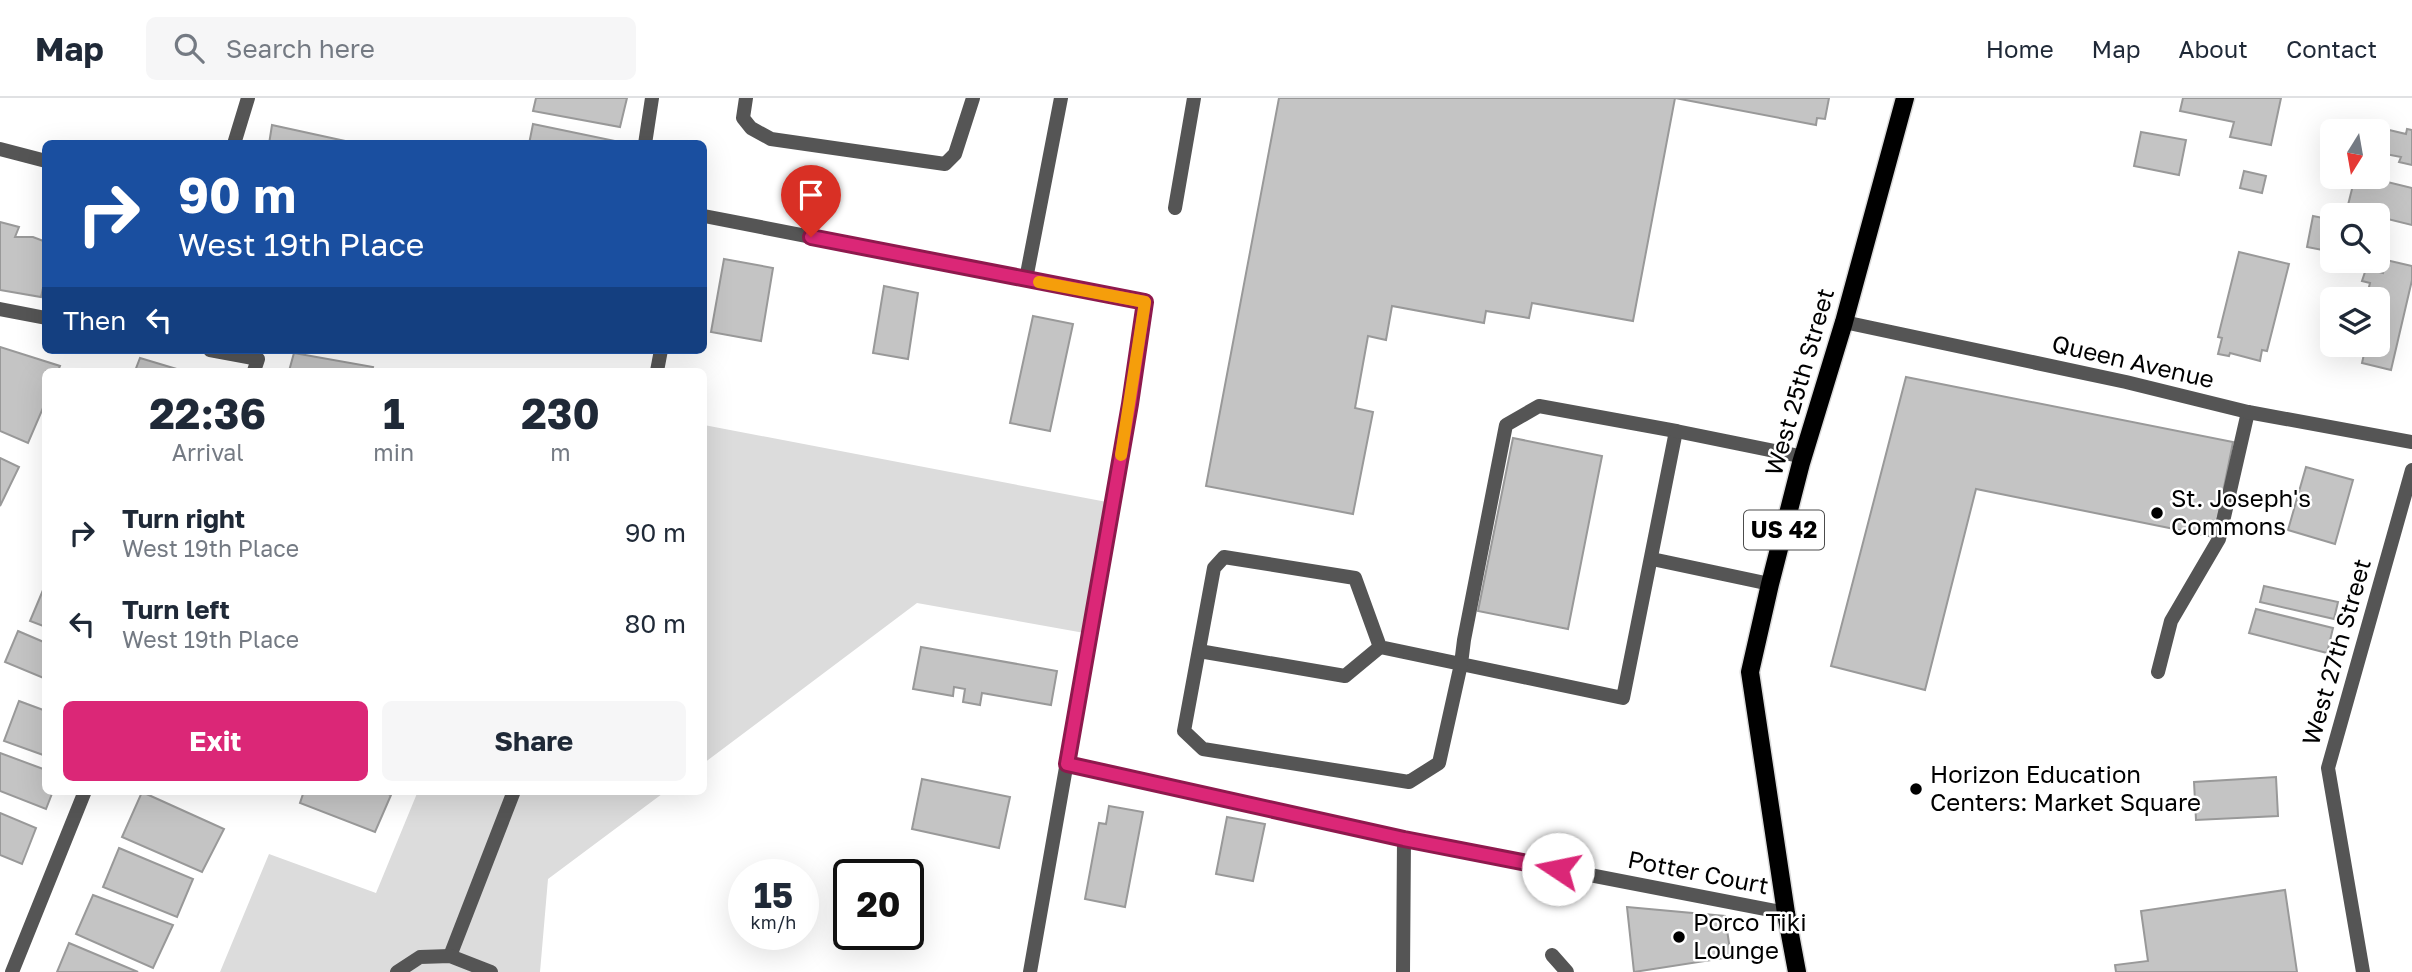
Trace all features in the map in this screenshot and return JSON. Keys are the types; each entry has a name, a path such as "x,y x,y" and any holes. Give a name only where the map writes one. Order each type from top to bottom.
{"main road":[{"name":"West 25th Street","path":"1797,972 1750,672 1804,457 1905,98"}],"street":[{"path":"235,140 248,98"},
{"path":"646,140 652,98"},
{"path":"746,98 743,118 751,128 771,139 945,164 955,153 974,98"},
{"path":"1026,279 1061,98"},
{"path":"1175,208 1194,98"},
{"path":"0,149 42,160"},
{"path":"707,217 1145,302 1130,404 1030,972"},
{"path":"0,309 42,317"},
{"name":"Queen Avenue","path":"1844,322 2126,382 2248,412 2412,442"},
{"path":"222,354 256,365"},
{"path":"1380,647 1355,578 1224,557 1214,568 1184,731 1203,749 1409,782 1439,763 1461,664 1506,425 1539,406 1804,457"},
{"path":"2158,672 2171,621 2219,539 2248,412"},
{"path":"1380,647 1623,698 1676,431"},
{"name":"West 27th Street","path":"2363,972 2328,768 2412,470"},
{"path":"1652,559 1770,584"},
{"path":"1199,651 1345,676 1380,647"},
{"name":"Potter Court","path":"1067,764 1404,839 1786,913"},
{"path":"12,972 83,795"},
{"path":"450,956 512,795"},
{"path":"1403,972 1404,839"},
{"path":"1552,955 1567,972"},
{"path":"397,972 420,957 450,956 491,972"}],"shaded area":[{"path":"707,426 1112,503 1090,634 917,603 707,761"},
{"path":"416,795 661,795 548,879 540,972 220,972 269,854 376,893"}],"building":[{"path":"536,98 627,98 620,127 533,111"},
{"path":"1279,98 1675,98 1633,321 1532,303 1529,318 1486,311 1484,323 1392,306 1386,340 1368,336 1355,408 1373,412 1353,514 1206,486"},
{"path":"1675,98 1829,98 1825,119 1817,118 1816,125"},
{"path":"2183,98 2281,98 2271,145 2230,137 2234,122 2180,111"},
{"path":"533,124 610,140 530,140"},
{"path":"272,125 341,140 270,140"},
{"path":"2407,129 2412,130 2412,165 2399,162 2401,157 2390,155 2390,130 2406,134"},
{"path":"2141,132 2186,140 2179,175 2134,166"},
{"path":"2244,171 2266,176 2262,193 2240,188"},
{"path":"2390,183 2412,188 2412,225 2390,220 2390,203 2348,203 2352,189 2390,189"},
{"path":"2313,216 2320,217 2320,250 2307,247"},
{"path":"0,222 19,227 15,237 33,237 42,240 42,293 41,297 0,290"},
{"path":"2239,252 2289,264 2267,351 2262,350 2260,361 2230,353 2229,356 2218,354 2222,338 2218,337"},
{"path":"724,259 773,268 761,341 711,332"},
{"path":"2390,261 2412,266 2412,280 2391,370 2362,363 2363,357 2390,357 2390,287 2369,287 2370,283 2362,281 2365,273 2390,273"},
{"path":"884,286 918,293 908,359 873,353"},
{"path":"1033,316 1073,324 1050,431 1010,423"},
{"path":"0,347 60,366 42,368 42,410 28,443 0,431"},
{"path":"294,354 373,367 373,368 290,368"},
{"path":"140,358 173,368 136,368"},
{"name":"St. Joseph's Commons","path":"1906,377 2233,442 2214,537 1976,489 1925,690 1831,666"},
{"path":"1513,438 1602,456 1568,629 1478,611"},
{"path":"0,458 19,467 0,506"},
{"path":"2306,467 2353,480 2335,544 2288,530"},
{"path":"2264,586 2338,602 2334,619 2260,602"},
{"path":"42,592 42,626 30,621"},
{"path":"2256,609 2333,628 2327,653 2249,633"},
{"path":"18,631 42,641 42,677 5,662"},
{"path":"921,647 1057,671 1051,705 982,693 980,705 963,702 965,689 954,687 953,696 913,689"},
{"path":"19,701 42,710 42,755 4,741"},
{"path":"0,753 42,769 42,795 51,795 46,809 0,791"},
{"path":"2276,777 2278,816 2196,820 2194,782"},
{"path":"922,779 1010,797 999,848 912,829"},
{"path":"141,795 149,795 224,829 202,872 122,837"},
{"path":"303,795 391,795 375,832 300,803"},
{"path":"1109,806 1143,812 1125,907 1085,899 1099,823 1106,824"},
{"path":"0,813 36,828 22,864 0,855"},
{"path":"1227,817 1265,824 1253,881 1216,874"},
{"path":"119,848 193,879 177,917 103,887"},
{"path":"2285,890 2297,972 2116,972 2115,965 2148,961 2141,911"},
{"path":"93,895 173,925 153,968 76,934"},
{"name":"Porco Tiki Lounge","path":"1627,907 1725,916 1731,957 1634,972"},
{"path":"69,943 138,972 57,972"}],"slow traffic":[{"path":"1039,282 1145,302 1121,455"}],"place":[{"name":"St. Joseph's Commons","path":"2157,513"},
{"name":"Horizon Education Centers: Market Square","path":"1916,789"},
{"name":"Porco Tiki Lounge","path":"1679,937"}],"route":[{"path":"811,237 1145,302 1130,404 1067,764 1404,839 1558,869"}]}
